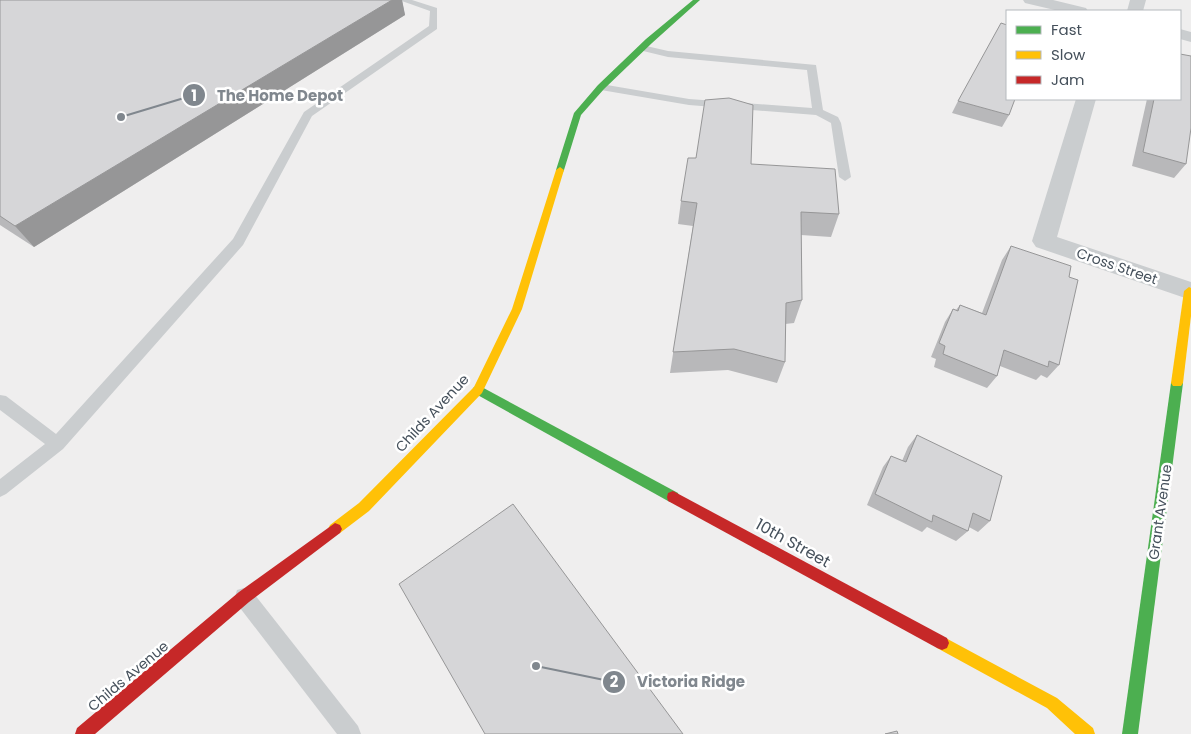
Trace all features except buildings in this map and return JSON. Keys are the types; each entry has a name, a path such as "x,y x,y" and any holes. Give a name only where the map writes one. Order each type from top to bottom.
{"street":[{"name":"Childs Avenue","path":"83,734 244,597 364,507 478,390 517,309 578,115 602,87 642,48 697,0"},
{"path":"1031,0 1076,10"},
{"name":"Cross Street","path":"1086,100 1044,241 1190,291"},
{"name":"Grant Avenue","path":"1130,734 1190,291"},
{"name":"10th Street","path":"478,390 1052,702 1087,734"}],"lane":[{"path":"0,489 57,444 238,242 308,114 434,27 434,10 403,0"},
{"path":"642,48 668,54 812,66 818,112"},
{"path":"602,87 689,102 818,112 834,119 836,123 845,177"},
{"path":"0,401 57,444"},
{"path":"244,597 346,732"}],"traffic: fast":[{"path":"560,170 577,115 601,87 649,41 697,0"},
{"path":"1130,734 1177,383"},
{"path":"478,390 673,497"}],"traffic: slow":[{"path":"335,529 364,507 478,390 517,309 560,170"},
{"path":"1177,383 1189,291"},
{"path":"942,643 1052,703 1087,734"}],"traffic: jam":[{"path":"673,497 942,643"},
{"path":"83,734 244,597 335,529"}],"place":[{"name":"The Home Depot","path":"121,117"},
{"name":"Victoria Ridge","path":"536,666"}]}
